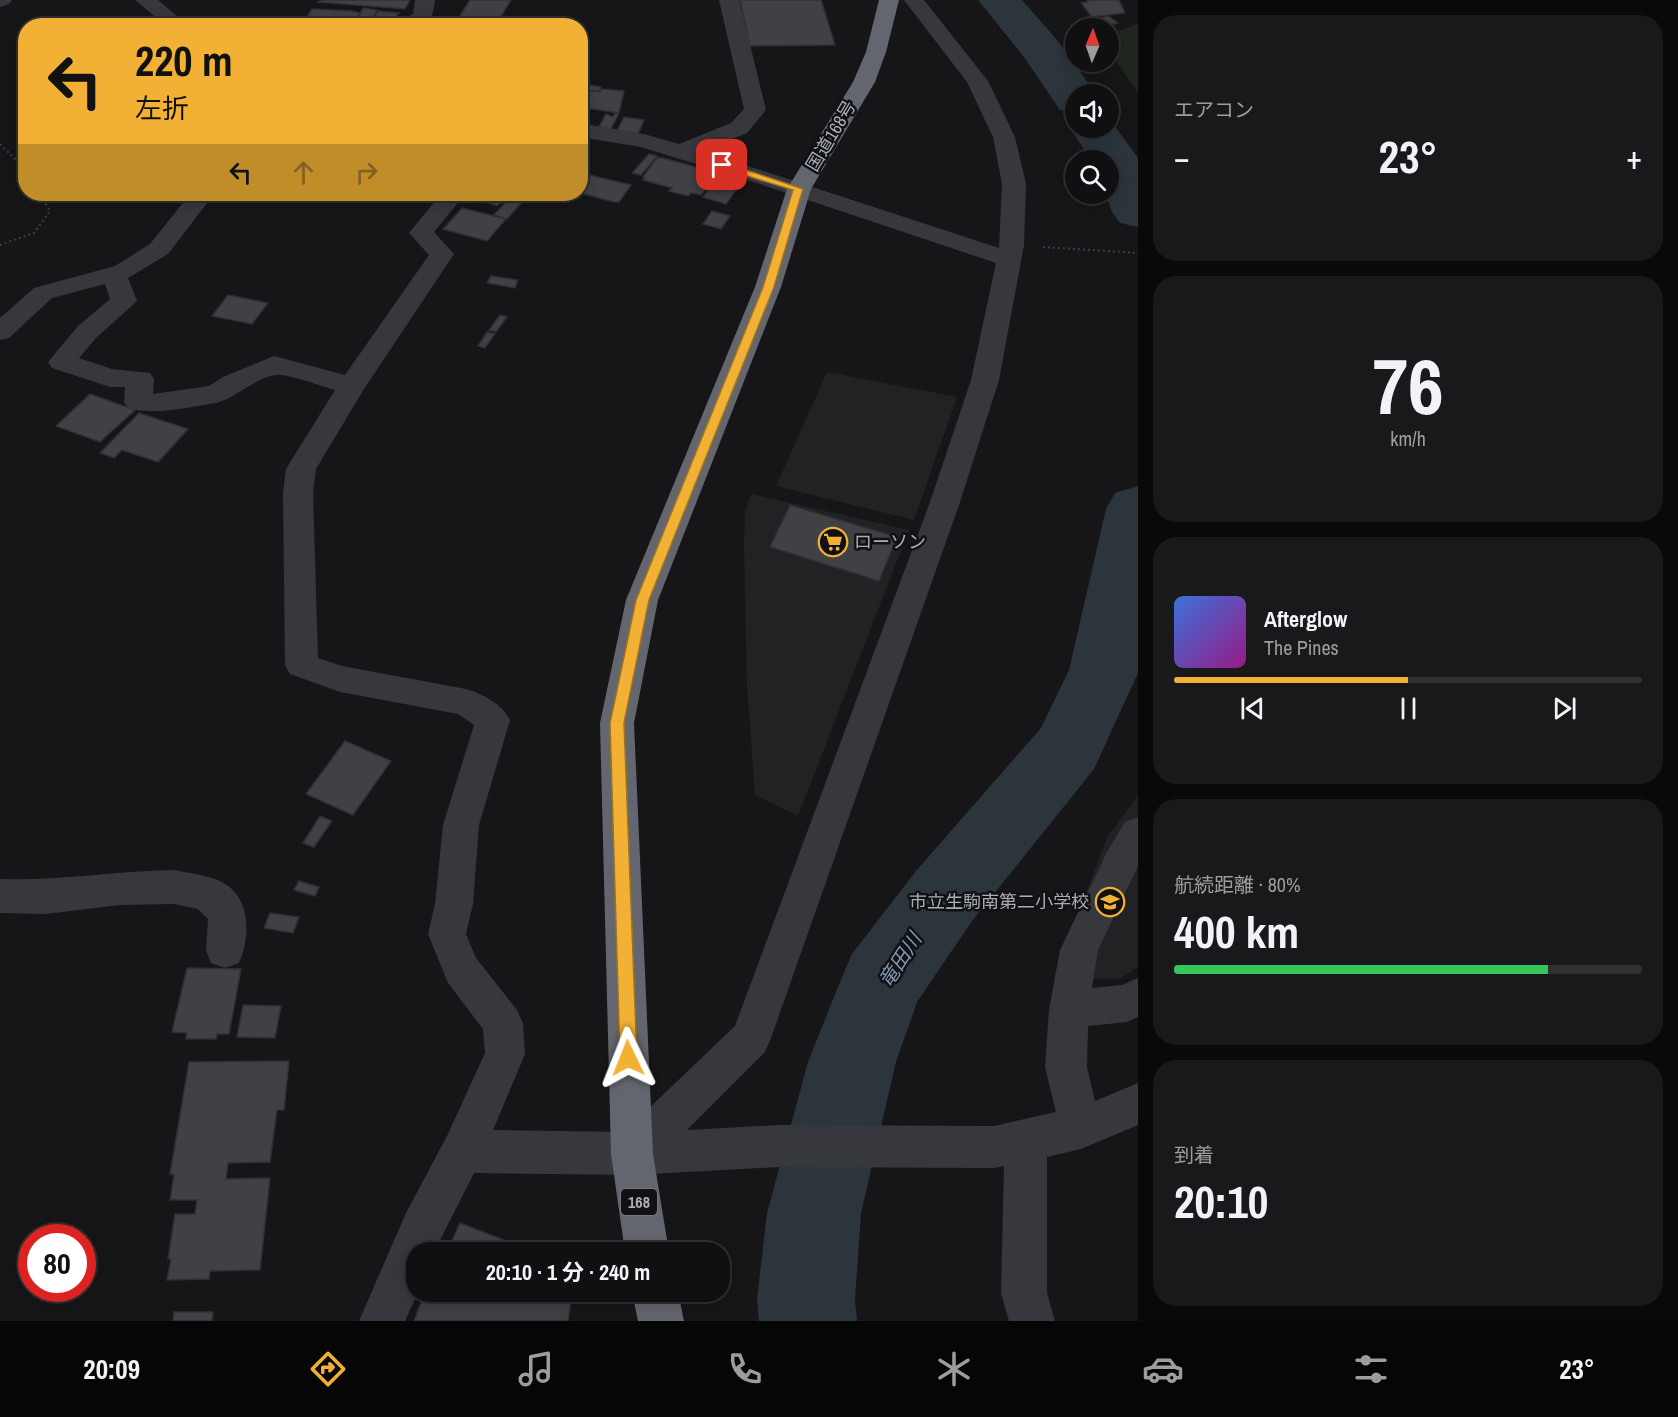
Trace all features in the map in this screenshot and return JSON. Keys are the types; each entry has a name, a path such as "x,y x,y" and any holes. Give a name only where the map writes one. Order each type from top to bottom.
{"highway":[{"name":"国道168号","path":"645,1242 632,1154 617,723 642,600 768,287 799,189 864,82 876,52 889,0"},
{"name":"168","path":"650,1302 651,1321"},
{"name":"168","path":"657,1302 661,1321"}],"street":[{"path":"145,0 169,18"},
{"path":"681,153 739,128 755,110 729,0"},
{"path":"632,1154 751,1038 945,502 985,380 1010,252 1014,184 1004,137 977,81 914,0"},
{"path":"588,131 644,141 1010,252"},
{"path":"0,332 43,293 124,271 159,249 197,201"},
{"path":"382,1321 422,1229 462,1151 505,1054 503,1023 462,970 447,934 454,904 461,825 493,720 466,702 340,679 302,665 298,493 301,469 352,386 442,254 421,233 447,201"},
{"path":"114,274 124,301 87,332 62,362 110,378 140,379 138,402 151,403 216,394 233,383 274,365 352,386"},
{"path":"1081,1128 1066,1067 1069,1010 1078,950 1120,863 1138,833"},
{"path":"0,896 45,897 120,888 174,887 209,894 228,913 225,950"},
{"path":"1069,1010 1127,1002 1138,997"},
{"path":"462,1151 632,1154 780,1146 1010,1144 1081,1128 1138,1104"},
{"path":"1010,1144 1024,1293 1032,1321"}],"path":[{"path":"0,144 18,162"},
{"path":"0,245 34,232 50,212 44,201"},
{"path":"1010,252 1138,253"}],"shaded area":[{"path":"1138,24 1138,93 1119,65 1119,30"},
{"path":"827,372 957,397 914,520 776,486"},
{"path":"751,494 909,530 798,816 755,795 747,684 744,547 745,512"},
{"name":"市立生駒南第二小学校","path":"1138,796 1138,967 1120,979 1054,977 1107,838"}],"building":[{"path":"322,0 410,0 405,9 318,2"},
{"path":"470,0 511,0 500,18 459,18"},
{"path":"740,0 821,0 835,45 750,46"},
{"path":"1087,0 1119,0 1125,13 1092,17 1081,3 1088,2"},
{"path":"363,8 377,10 373,18 358,18"},
{"path":"312,9 360,13 357,18 302,18 307,17"},
{"path":"378,11 399,13 396,18 374,18"},
{"path":"588,85 601,87 599,91 588,90"},
{"path":"601,89 624,91 619,113 588,108 588,91 600,92"},
{"path":"615,113 619,113 611,129 599,127 606,114 613,117"},
{"path":"624,117 644,120 638,134 617,131"},
{"path":"649,154 657,156 641,175 632,173"},
{"path":"657,158 719,173 701,195 691,193 688,196 669,191 672,188 643,180"},
{"path":"588,175 631,185 619,202 588,195"},
{"path":"718,175 743,181 726,204 703,197"},
{"path":"484,201 523,201 507,219 494,215 505,203 501,202 497,206"},
{"path":"462,208 506,219 487,241 443,229"},
{"path":"712,211 730,216 721,229 703,224"},
{"path":"491,276 518,280 515,288 487,283"},
{"path":"228,295 268,303 252,324 212,316"},
{"path":"500,315 507,317 496,332 489,330"},
{"path":"487,332 495,334 485,348 478,346"},
{"path":"90,394 135,410 100,442 56,426"},
{"path":"139,413 188,429 158,462 122,450 114,458 100,453"},
{"name":"ローソン","path":"790,505 897,537 879,581 770,547"},
{"path":"345,741 391,761 353,815 306,794"},
{"path":"320,816 332,821 314,847 303,843"},
{"path":"299,881 319,887 315,896 294,890"},
{"path":"270,913 299,917 293,933 264,928"},
{"path":"187,968 241,969 229,1034 217,1034 216,1039 186,1039 187,1033 172,1032"},
{"path":"243,1005 281,1006 275,1038 237,1037"},
{"path":"289,1061 284,1110 277,1110 270,1162 228,1163 226,1179 270,1178 260,1270 210,1271 209,1279 167,1280 175,1214 195,1214 197,1200 170,1200 174,1175 170,1174 189,1062"},
{"path":"460,1223 509,1242 451,1242"},
{"path":"421,1302 571,1302 568,1321 414,1321"},
{"path":"174,1312 213,1312 212,1321 173,1321"}],"waterway":[{"name":"竜田川","path":"999,0 1041,49 1065,84"},
{"name":"竜田川","path":"1101,138 1125,175 1138,212"},
{"name":"竜田川","path":"808,1321 806,1300 814,1213 852,1062 882,982 944,896 1068,748 1104,670 1138,509"}],"place":[{"name":"ローソン","path":"833,542"},
{"name":"市立生駒南第二小学校","path":"1110,902"}],"route":[{"path":"628,1058 617,723 642,600 768,287 799,189 722,165"}]}
